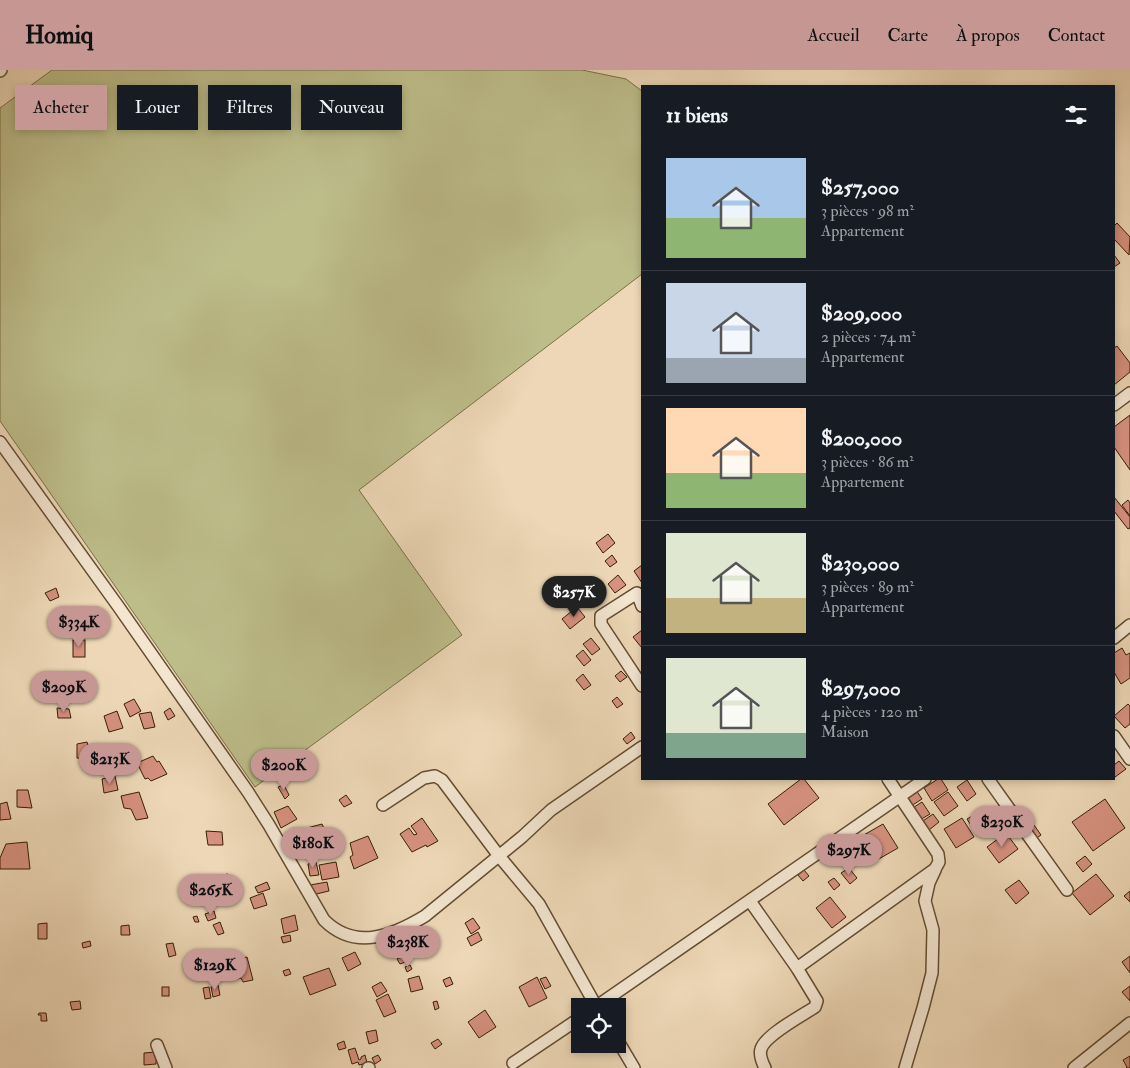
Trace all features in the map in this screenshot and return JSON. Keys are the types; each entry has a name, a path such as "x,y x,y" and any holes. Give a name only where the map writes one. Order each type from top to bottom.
{"street":[{"path":"1115,404 1130,393"},
{"path":"0,442 118,606 242,784 269,825 318,911 333,929 346,936 364,939 408,926 438,906 551,810 641,748"},
{"path":"641,603 637,593 602,616 600,620 641,684"},
{"path":"1115,637 1130,625"},
{"path":"1115,737 1130,759"},
{"path":"383,805 424,778 435,776 442,780 499,856 539,904 592,998"},
{"path":"889,780 938,854 939,862 929,883 926,901 933,930 932,973 905,1068"},
{"path":"608,998 924,780"},
{"path":"989,780 1067,890"},
{"path":"797,968 935,869"},
{"path":"750,901 816,997 815,1007 763,1044 760,1051 762,1067"},
{"path":"1074,1068 1130,1023"},
{"path":"514,1062 571,1024"},
{"path":"158,1045 166,1068"},
{"path":"625,1053 634,1068"}],"green space":[{"path":"52,70 582,70 626,79 641,90 641,275 359,490 462,635 255,787 0,421 0,108 15,97 15,130 107,130 107,85 31,85"}],"building":[{"path":"1117,223 1130,237 1129,255 1115,240 1115,225"},
{"path":"1115,256 1120,263 1115,266"},
{"path":"1117,346 1130,363 1130,372 1115,384 1115,347"},
{"path":"1130,415 1130,470 1115,448 1115,426"},
{"path":"1115,498 1130,517 1130,528 1128,529 1115,512"},
{"path":"1128,500 1130,503 1130,516 1122,505"},
{"path":"608,534 615,543 603,553 596,543"},
{"path":"612,555 617,562 610,567 605,561"},
{"path":"641,566 641,582 634,571"},
{"path":"618,575 626,585 615,593 608,584"},
{"path":"56,588 59,597 50,601 45,593"},
{"path":"577,607 585,617 570,629 562,619"},
{"path":"641,631 641,647 633,637"},
{"path":"591,638 600,649 592,655 583,644"},
{"path":"73,640 85,640 85,657 73,657"},
{"path":"1122,648 1126,655 1130,653 1130,678 1121,684 1115,674 1115,652"},
{"path":"583,650 591,660 584,666 576,656"},
{"path":"621,671 627,677 620,682 615,676"},
{"path":"583,674 591,685 584,690 576,680"},
{"path":"617,697 623,704 617,708 612,701"},
{"path":"134,699 141,711 130,717 124,704"},
{"path":"1128,704 1130,706 1130,724 1125,728 1115,715"},
{"path":"57,708 69,709 71,718 58,718"},
{"path":"170,708 175,716 168,720 164,712"},
{"path":"117,711 123,728 109,732 104,716"},
{"path":"151,712 155,727 144,729 139,714"},
{"path":"631,732 635,738 627,744 623,739"},
{"path":"87,742 92,759 77,758 77,744"},
{"path":"153,756 157,762 159,761 167,774 151,781 148,778 145,779 137,763"},
{"path":"1119,761 1126,769 1115,777 1115,764"},
{"path":"115,776 118,790 104,793 102,779"},
{"path":"800,780 805,780 819,798 784,825 768,804"},
{"path":"936,780 942,780 948,790 932,801 924,788"},
{"path":"967,780 976,794 967,801 957,787"},
{"path":"284,785 289,795 285,799 278,787"},
{"path":"17,790 28,790 32,808 17,807"},
{"path":"916,790 922,799 911,806 905,797"},
{"path":"139,792 148,818 136,820 131,809 124,808 121,796"},
{"path":"948,792 958,806 944,816 934,802"},
{"path":"346,795 352,803 344,807 339,800"},
{"path":"1105,799 1125,828 1093,851 1072,822"},
{"path":"7,802 11,819 0,820 0,804"},
{"path":"922,802 930,814 918,821 911,809"},
{"path":"288,806 297,819 281,828 274,812"},
{"path":"1026,811 1034,823 1025,829 1017,817"},
{"path":"978,813 986,825 975,832 967,819"},
{"path":"933,814 939,822 929,830 923,821"},
{"path":"422,818 438,841 412,852 400,834 409,828 414,835 417,834 411,826"},
{"path":"962,818 974,837 956,848 944,829"},
{"path":"322,824 330,842 307,849 302,837 309,835 307,828"},
{"path":"883,824 898,848 877,860 862,836"},
{"path":"1034,825 1041,835 1034,840 1027,830"},
{"path":"206,831 222,832 223,845 208,845"},
{"path":"1006,833 1018,849 999,863 987,847"},
{"path":"368,836 378,858 354,869 350,857 353,855 350,843"},
{"path":"27,842 30,869 0,869 0,858 6,844"},
{"path":"1085,856 1092,864 1083,872 1076,863"},
{"path":"316,862 319,875 310,876 308,864"},
{"path":"336,862 339,877 322,880 319,865"},
{"path":"849,868 857,878 850,884 841,873"},
{"path":"804,870 809,876 803,881 798,875"},
{"path":"228,874 231,886 215,890 212,877"},
{"path":"1096,874 1114,896 1090,915 1072,893"},
{"path":"834,878 840,885 834,890 828,882"},
{"path":"1019,880 1029,893 1016,904 1005,890"},
{"path":"267,882 270,889 258,893 255,887"},
{"path":"327,882 329,891 312,895 310,885"},
{"path":"1130,891 1130,902 1124,896"},
{"path":"263,893 267,905 254,909 250,898"},
{"path":"202,894 207,902 201,906 196,898"},
{"path":"830,897 846,917 832,928 816,908"},
{"path":"214,911 216,918 208,921 205,914"},
{"path":"295,915 298,930 284,934 281,919"},
{"path":"197,916 199,922 195,922 193,917"},
{"path":"473,918 480,928 471,934 465,923"},
{"path":"220,922 224,933 218,935 213,925"},
{"path":"47,923 47,939 38,939 38,924"},
{"path":"129,925 130,935 121,935 121,926"},
{"path":"478,932 482,940 471,946 467,938"},
{"path":"290,935 291,941 283,943 281,937"},
{"path":"90,941 91,946 83,948 82,943"},
{"path":"173,943 176,955 169,957 166,944"},
{"path":"355,952 361,964 348,971 342,958"},
{"path":"405,955 408,961 400,964 397,959"},
{"path":"1130,956 1130,973 1122,962"},
{"path":"247,957 253,980 243,982 241,978 233,980 229,966 233,965 232,961"},
{"path":"410,965 412,969 407,972 405,967"},
{"path":"329,968 336,985 310,995 303,977"},
{"path":"289,969 291,974 285,976 283,971"},
{"path":"419,976 423,989 411,992 408,979"},
{"path":"450,977 453,984 446,987 443,980"},
{"path":"537,977 547,998 529,1007 519,987"},
{"path":"546,977 551,986 545,989 540,979"},
{"path":"381,982 387,991 377,997 372,987"},
{"path":"218,985 220,995 213,997 211,987"},
{"path":"1130,986 1130,1001 1122,992"},
{"path":"162,987 169,987 169,996 162,996"},
{"path":"209,987 211,998 205,999 203,988"},
{"path":"388,994 396,1012 384,1017 376,1000"},
{"path":"80,1001 81,1009 72,1010 70,1002"},
{"path":"437,1001 439,1008 435,1010 433,1002"},
{"path":"485,1010 496,1027 479,1038 468,1022"},
{"path":"39,1013 46,1013 47,1021 41,1021"},
{"path":"376,1030 378,1041 369,1044 366,1032"},
{"path":"438,1039 442,1044 435,1049 431,1043"},
{"path":"344,1041 346,1048 339,1050 337,1044"},
{"path":"355,1048 359,1060 365,1055 367,1063 359,1065 358,1062 352,1064 348,1050"},
{"path":"156,1052 156,1064 144,1065 144,1053"},
{"path":"378,1055 381,1060 375,1064 372,1058"},
{"path":"1130,1056 1130,1068 1126,1068 1123,1060"}]}
